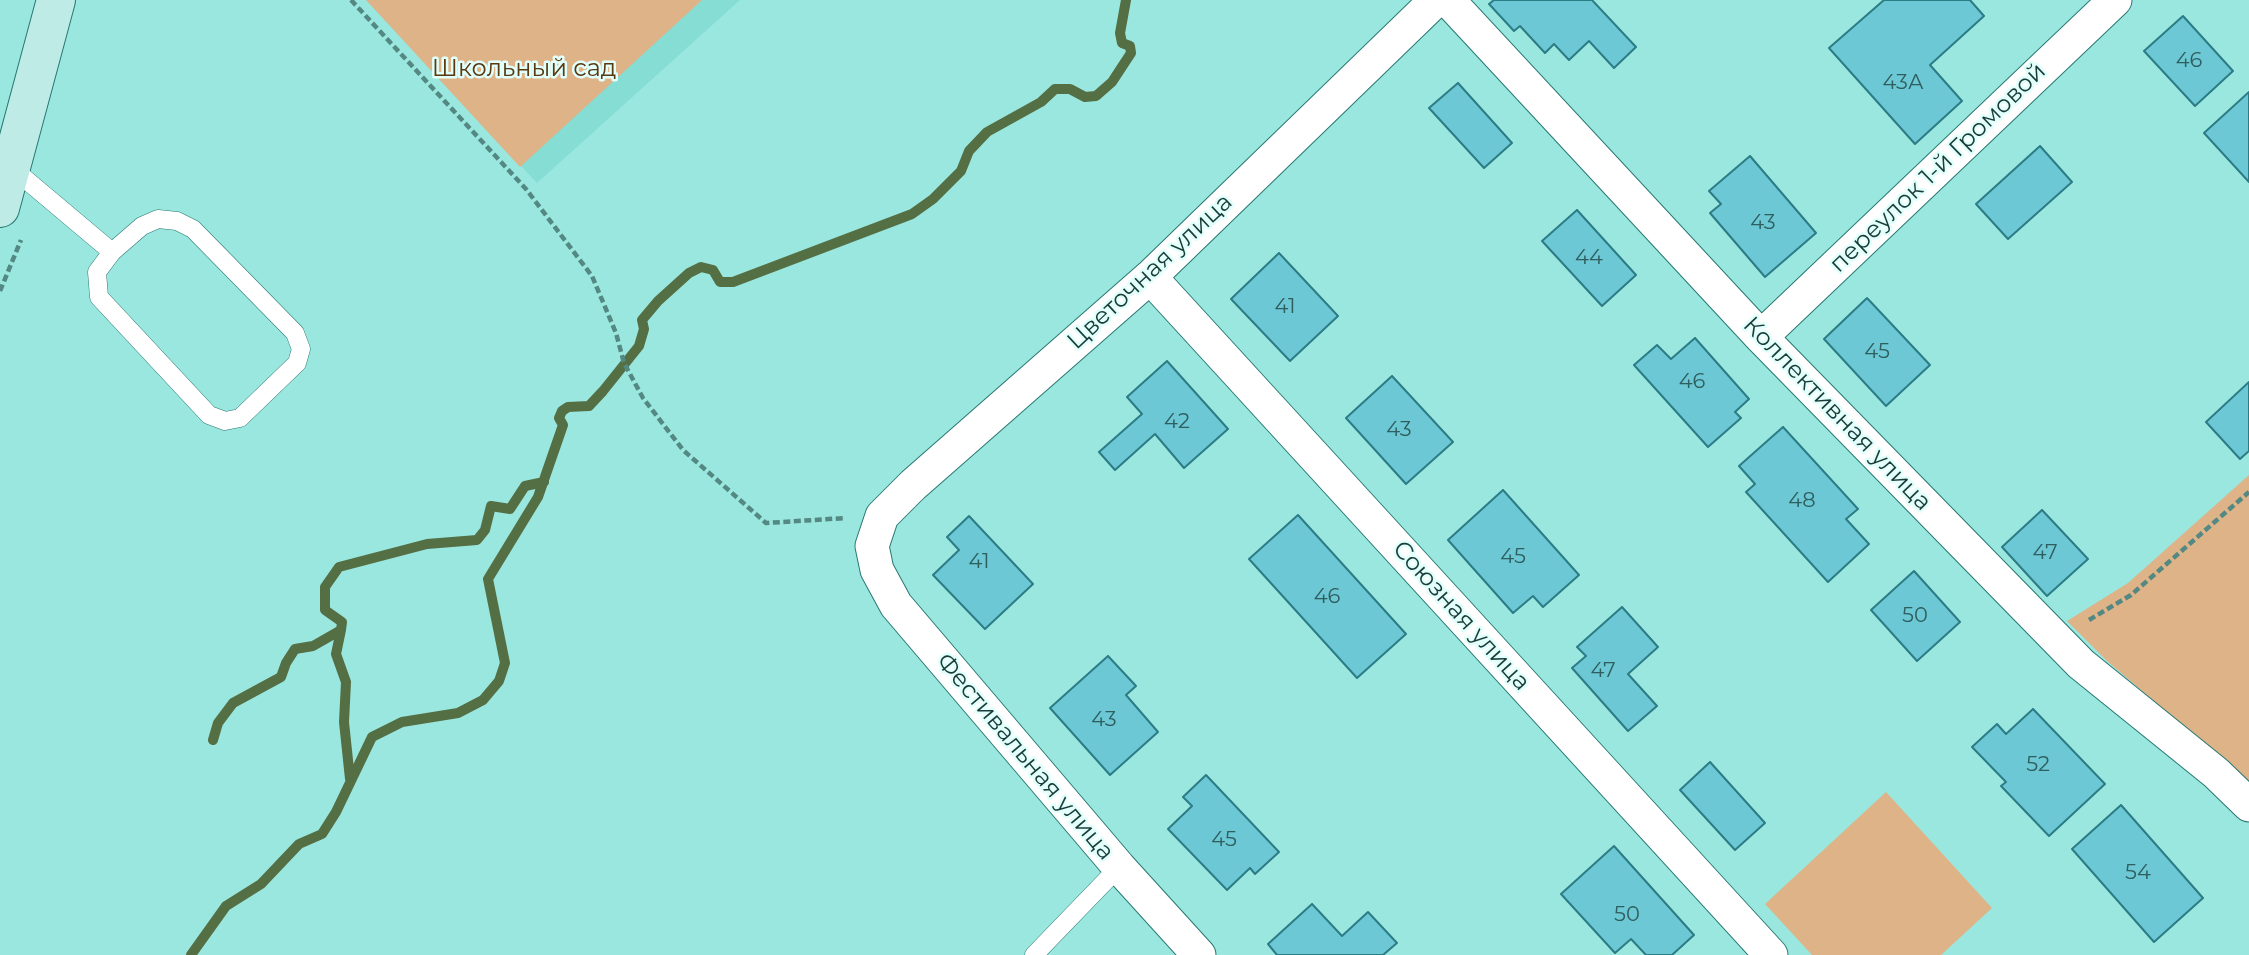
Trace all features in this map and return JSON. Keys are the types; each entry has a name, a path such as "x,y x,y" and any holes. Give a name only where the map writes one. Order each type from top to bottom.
{"main road":[{"path":"0,208 56,0"}],"street":[{"name":"Цветочная улица","path":"877,531 1150,276 1436,0"},
{"name":"Коллективная улица","path":"1448,0 1761,337 2049,632 2081,664 2217,774 2249,805"},
{"name":"переулок 1-й Громовой","path":"1761,337 2115,0"},
{"name":"Союзная улица","path":"1150,276 1771,955"},
{"name":"Фестивальная улица","path":"877,531 877,570 897,605 1119,867 1199,955"}],"lane":[{"path":"11,167 112,253"},
{"path":"158,219 177,221 193,229 295,333 301,349 297,363 240,418 225,421 209,415 99,297 97,272 112,253 142,226 158,219"},
{"path":"1034,955 1119,867"}],"path":[{"path":"351,0 526,189 592,276 616,333 624,363 643,398 683,450 766,523 877,531"},
{"path":"2049,632 2091,619 2131,595 2249,492"}],"shaded area":[{"name":"Школьный сад","path":"366,0 740,0 537,183"}],"green space":[{"name":"Школьный сад","path":"366,0 702,0 520,167"},
{"path":"2249,475 2249,782 2107,661 2067,621 2128,583"},
{"path":"1886,792 1992,908 1941,955 1812,955 1765,904"}],"building":[{"path":"1494,0 1592,0 1636,47 1614,68 1589,41 1569,60 1554,44 1545,53 1520,26 1514,31 1489,4"},
{"path":"1884,0 1970,0 1984,16 1930,65 1962,101 1915,144 1829,48"},
{"path":"2183,16 2233,71 2195,106 2144,51"},
{"path":"1458,83 1512,143 1484,168 1429,108"},
{"path":"2249,92 2249,182 2204,133"},
{"path":"2040,146 2072,182 2008,239 1976,204"},
{"path":"1750,156 1816,233 1765,277 1710,213 1721,204 1709,191"},
{"path":"1577,210 1636,275 1602,306 1542,241"},
{"path":"1279,253 1338,316 1290,361 1231,299"},
{"path":"1867,298 1930,365 1886,406 1824,339"},
{"path":"1695,338 1749,399 1735,412 1741,418 1708,447 1634,365 1657,345 1671,359"},
{"path":"1167,361 1228,429 1184,468 1155,434 1115,470 1099,452 1142,414 1127,397"},
{"path":"1392,376 1453,442 1406,484 1346,418"},
{"path":"2249,382 2249,451 2240,459 2206,422"},
{"path":"1783,427 1858,509 1846,519 1869,544 1828,582 1746,492 1755,484 1739,466"},
{"path":"1503,490 1579,575 1543,607 1533,596 1513,613 1448,540"},
{"path":"2042,510 2088,559 2047,596 2002,547"},
{"path":"1298,515 1406,634 1357,678 1249,559"},
{"path":"969,516 1033,584 985,629 933,575 959,550 947,537"},
{"path":"1914,571 1960,622 1917,661 1871,610"},
{"path":"1622,607 1658,647 1628,674 1657,706 1628,731 1572,668 1586,656 1577,647"},
{"path":"1108,656 1136,686 1126,695 1158,732 1110,775 1050,708"},
{"path":"2033,709 2105,784 2049,836 2001,786 2006,782 1972,747 1997,724 2006,734"},
{"path":"1710,762 1765,823 1735,850 1680,790"},
{"path":"1206,775 1279,852 1255,874 1250,868 1227,890 1168,829 1192,806 1183,797"},
{"path":"2121,805 2203,898 2154,942 2072,849"},
{"path":"1614,846 1694,935 1672,955 1646,955 1631,939 1615,953 1561,894"},
{"path":"1312,904 1342,936 1368,912 1397,943 1383,955 1277,955 1268,944"}],"waterway":[{"path":"191,955 226,906 261,884 299,844 322,834 336,812 372,737 402,722 458,713 483,700 499,681 505,663 488,579 538,497 563,425 559,418 562,411 568,407 589,406 603,391 639,346 644,329 642,320 658,301 689,273 701,267 713,270 720,282 733,282 912,214 933,199 961,171 969,151 987,132 1041,102 1055,89 1070,89 1085,97 1096,96 1112,82 1131,53 1130,46 1122,43 1120,33 1126,0"},
{"path":"213,740 218,723 233,703 281,677 295,649 313,646 341,630 342,622 325,610 325,587 339,567 427,544 477,540 485,530 491,506 510,509 525,486 544,482"},
{"path":"341,630 336,654 346,682 344,722 350,779"}]}
